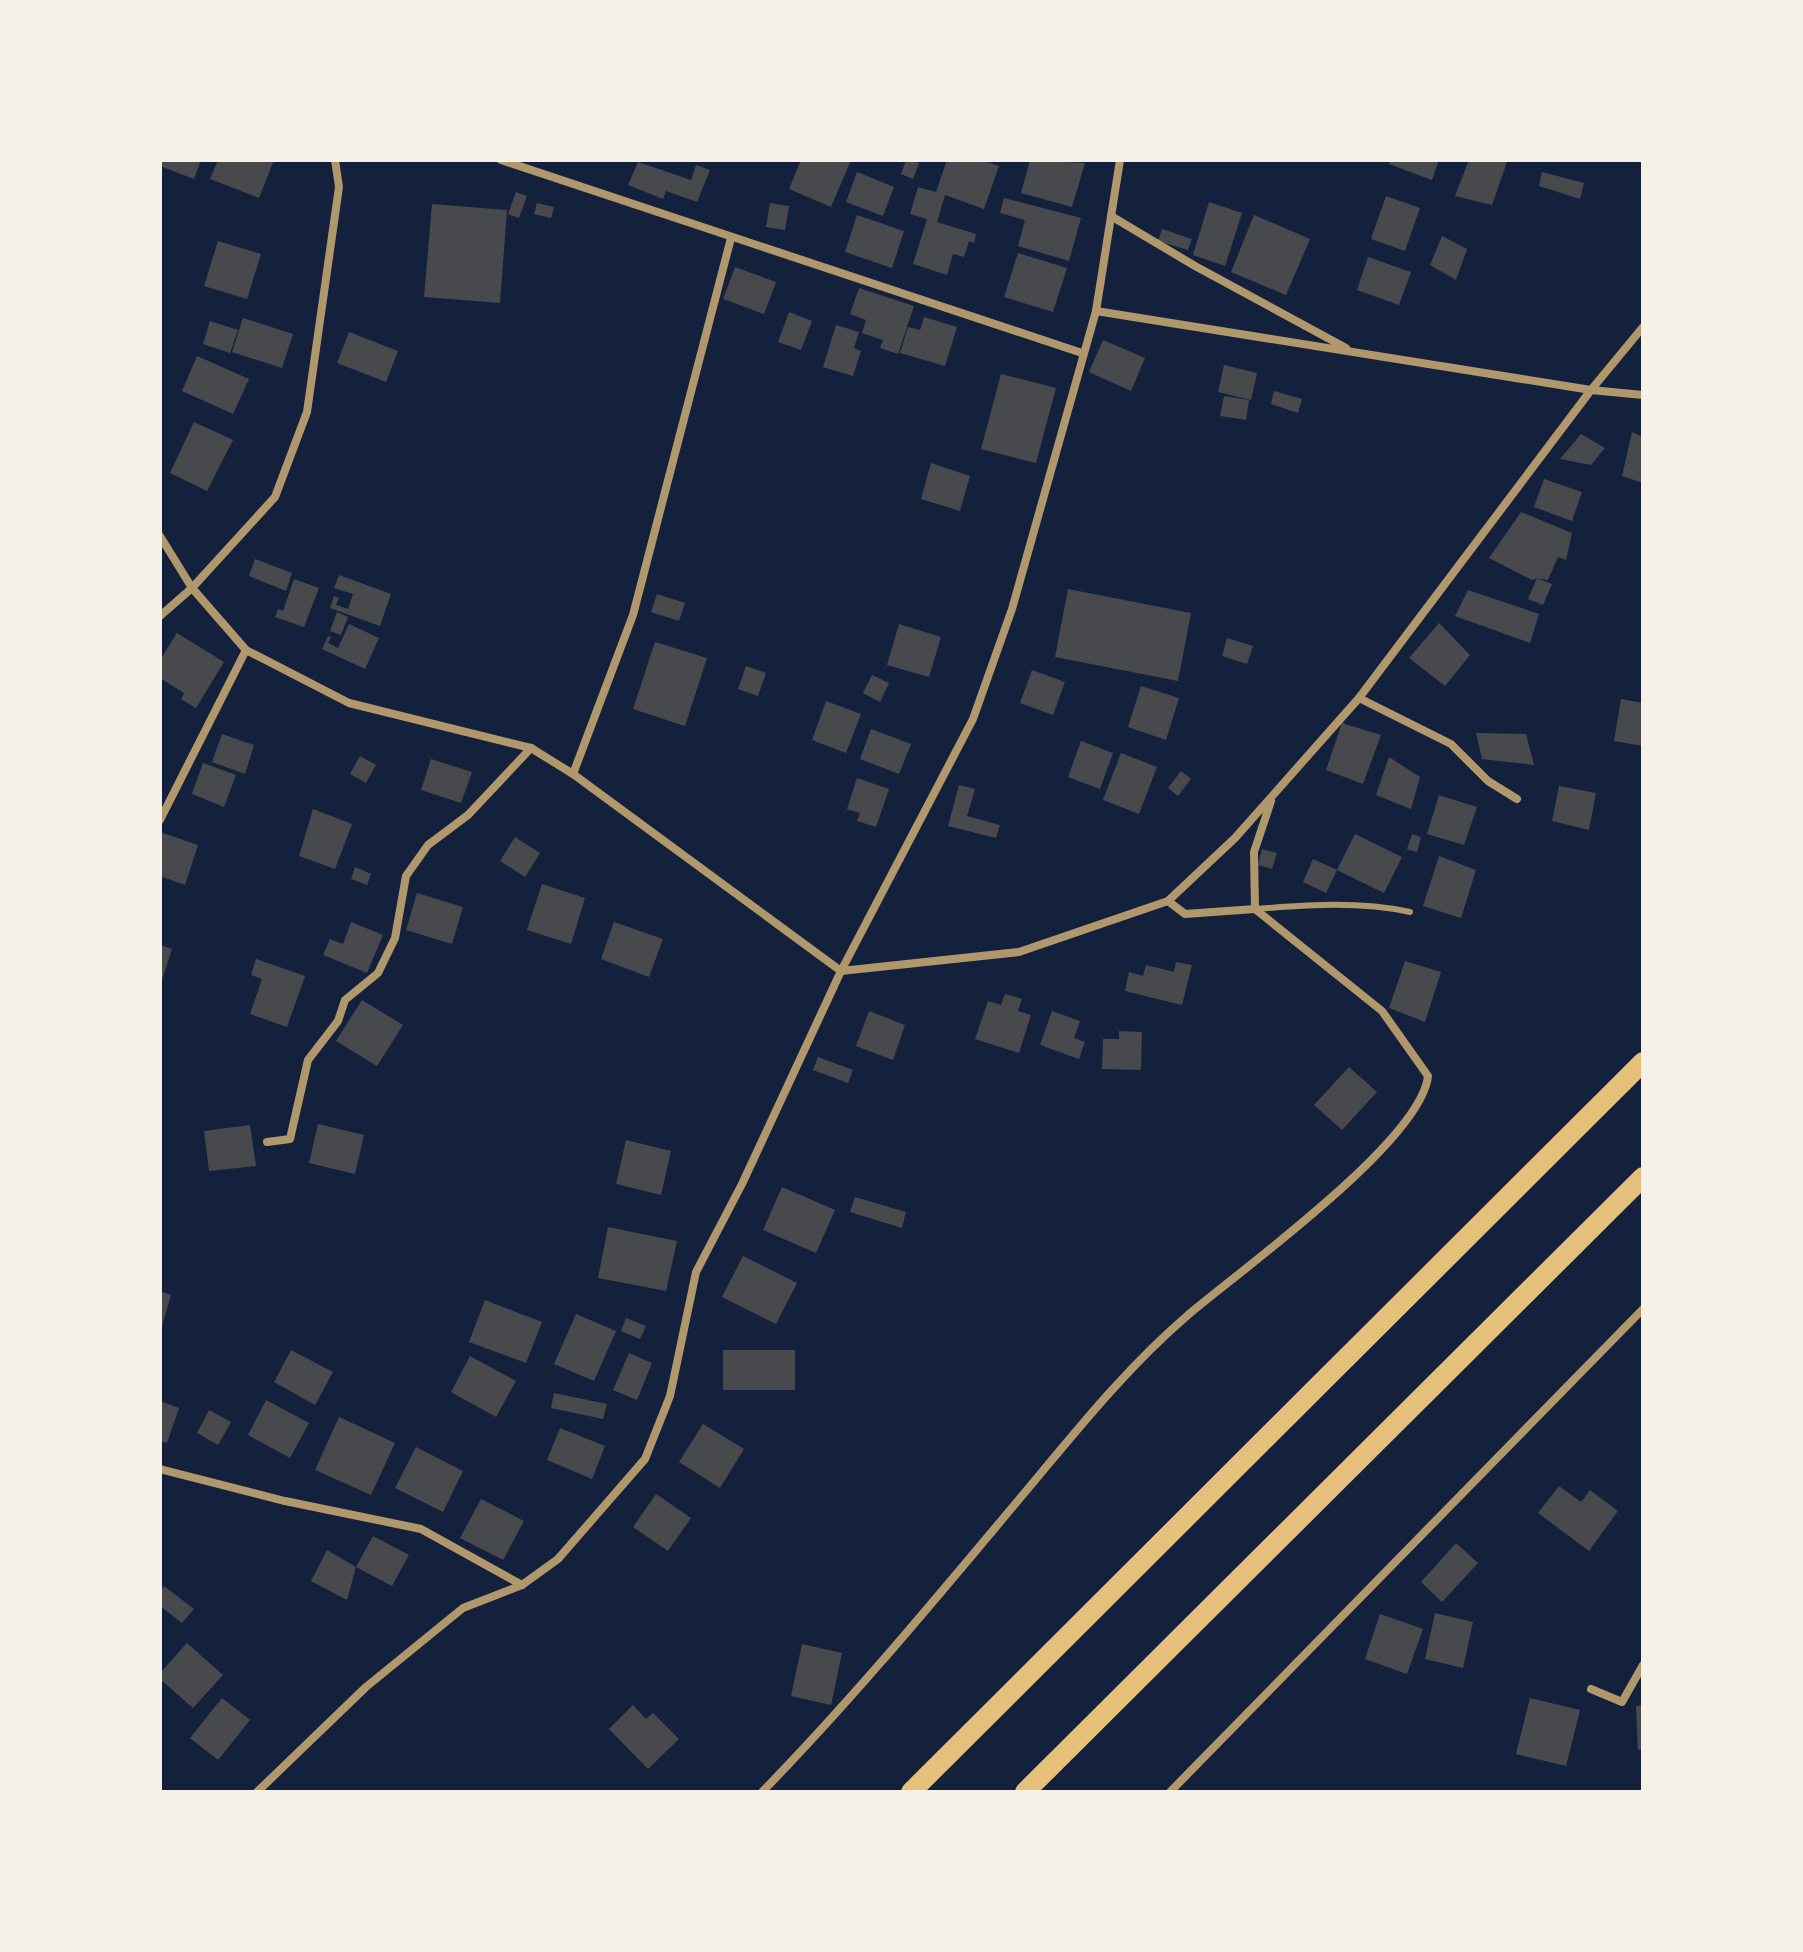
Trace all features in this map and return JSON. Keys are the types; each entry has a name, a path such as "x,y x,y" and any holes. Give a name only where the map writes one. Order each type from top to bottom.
{"highway":[{"path":"911,1792 1643,1062"},
{"path":"1025,1792 1643,1177"}],"street":[{"path":"160,616 192,588 275,497 307,412 339,187 335,160"},
{"path":"501,160 1082,353"},
{"path":"257,1792 366,1687 463,1608 522,1585 558,1559 645,1459 670,1396 696,1272 742,1184 841,971 973,719 1012,609 1096,311 1120,160"},
{"path":"1111,216 1195,266 1354,352"},
{"path":"573,774 633,615 731,238"},
{"path":"1096,311 1591,390 1643,395"},
{"path":"160,536 192,588 246,650 349,703 531,748 573,774 841,971 1019,952 1168,901 1235,838 1359,698 1591,390 1643,327"},
{"path":"160,820 246,650"},
{"path":"1359,698 1451,744 1488,781 1517,799"},
{"path":"267,1142 290,1139 308,1060 338,1021 345,1000 378,973 395,938 406,876 428,845 468,815 531,748"},
{"path":"1255,909 1254,852 1274,795"},
{"path":"762,1792 956,1574 1131,1367 1186,1316 1342,1189 1414,1112 1426,1091 1428,1076 1382,1011 1255,909 1185,914 1168,901"},
{"path":"1170,1792 1643,1309"},
{"path":"160,1469 285,1501 421,1529 522,1585"},
{"path":"1591,1689 1622,1702 1643,1665"}],"lane":[{"path":"1255,909 1334,904 1380,906 1410,912"}],"building":[{"path":"160,160 201,160 194,179 160,166"},
{"path":"218,160 274,160 259,198 210,179"},
{"path":"801,160 851,160 831,207 789,189"},
{"path":"906,160 919,163 913,179 901,174"},
{"path":"947,160 981,160 999,166 984,209 945,195 937,222 976,234 974,243 969,241 964,257 953,254 947,275 913,264 927,219 910,214 918,187 936,192"},
{"path":"1030,160 1085,163 1072,207 1021,193"},
{"path":"1391,160 1439,160 1432,180 1389,164"},
{"path":"1469,160 1507,162 1492,205 1455,196"},
{"path":"638,162 691,180 696,165 710,170 697,202 666,191 663,199 628,185"},
{"path":"857,172 894,187 883,216 846,202"},
{"path":"1542,172 1584,183 1580,199 1539,186"},
{"path":"516,192 527,196 519,218 508,214"},
{"path":"1386,196 1420,208 1405,251 1371,239"},
{"path":"1004,198 1081,218 1069,261 1018,246 1025,220 1000,213"},
{"path":"1209,202 1242,213 1225,266 1193,255"},
{"path":"537,203 554,207 551,218 534,214"},
{"path":"770,203 789,206 785,230 766,227"},
{"path":"432,204 507,210 500,303 424,297"},
{"path":"857,215 904,231 892,268 845,252"},
{"path":"1254,215 1310,239 1286,295 1231,272"},
{"path":"1162,229 1192,239 1188,250 1158,241"},
{"path":"1442,236 1467,249 1456,280 1430,265"},
{"path":"218,241 261,254 247,299 204,286"},
{"path":"1018,253 1067,268 1053,312 1004,297"},
{"path":"1368,257 1411,272 1399,305 1357,290"},
{"path":"735,267 776,282 764,314 723,299"},
{"path":"859,288 914,306 898,354 880,348 883,340 862,333 866,320 850,314"},
{"path":"789,312 812,321 801,350 778,342"},
{"path":"924,317 957,327 945,366 900,353 908,327 920,330"},
{"path":"243,318 293,334 282,368 232,352"},
{"path":"210,321 238,330 230,353 203,344"},
{"path":"836,325 859,332 854,348 861,351 853,376 823,367"},
{"path":"349,332 398,351 386,382 337,363"},
{"path":"1103,340 1145,358 1131,391 1089,372"},
{"path":"197,356 249,379 233,414 182,391"},
{"path":"1224,365 1257,373 1251,400 1218,392"},
{"path":"1001,374 1056,388 1036,463 981,449"},
{"path":"1274,391 1302,399 1298,413 1271,404"},
{"path":"1224,396 1249,400 1246,420 1220,416"},
{"path":"194,422 233,440 207,491 170,473"},
{"path":"1632,432 1643,437 1643,483 1622,476"},
{"path":"1581,434 1605,448 1591,465 1560,459"},
{"path":"931,463 970,476 960,511 921,499"},
{"path":"1544,479 1582,492 1572,521 1534,507"},
{"path":"1521,512 1572,533 1566,560 1558,557 1548,580 1532,580 1489,558"},
{"path":"255,559 292,573 286,591 249,576"},
{"path":"339,575 391,594 380,626 330,608 334,596 339,598 336,605 348,609 353,594 334,588"},
{"path":"1537,578 1552,584 1543,605 1528,599"},
{"path":"294,579 319,588 304,627 275,617 278,609 283,611"},
{"path":"1068,589 1191,613 1178,681 1055,657"},
{"path":"1468,590 1539,614 1530,643 1455,616"},
{"path":"657,594 685,603 679,621 651,612"},
{"path":"337,612 348,617 341,635 330,631"},
{"path":"1439,623 1470,655 1445,686 1409,658"},
{"path":"349,624 379,638 365,669 322,649 328,636 331,637 328,643 338,648"},
{"path":"899,624 941,637 929,677 887,665"},
{"path":"177,633 224,662 196,708 181,699 184,693 160,678 160,660"},
{"path":"1227,638 1253,646 1247,664 1222,656"},
{"path":"655,642 707,658 685,726 633,709"},
{"path":"746,666 766,673 758,696 738,689"},
{"path":"1032,670 1065,682 1053,715 1020,703"},
{"path":"872,675 889,683 880,702 863,693"},
{"path":"1141,686 1179,698 1166,740 1128,727"},
{"path":"1621,699 1643,703 1643,746 1614,741"},
{"path":"826,701 861,714 846,753 812,740"},
{"path":"1342,723 1381,735 1363,784 1326,770"},
{"path":"871,729 911,744 899,774 860,759"},
{"path":"1476,733 1526,734 1534,765 1482,759"},
{"path":"222,734 254,745 245,774 212,762"},
{"path":"1081,741 1113,753 1100,789 1068,777"},
{"path":"1121,753 1157,767 1139,814 1103,800"},
{"path":"360,756 376,765 366,783 350,774"},
{"path":"1389,757 1420,777 1411,809 1376,795"},
{"path":"431,759 472,772 461,803 421,790"},
{"path":"203,763 236,775 224,807 192,794"},
{"path":"1181,771 1191,779 1178,796 1168,788"},
{"path":"857,778 889,789 876,827 857,821 860,813 847,809"},
{"path":"959,785 975,789 967,816 1000,825 996,838 948,826"},
{"path":"1559,786 1596,793 1589,830 1552,821"},
{"path":"1439,795 1477,807 1464,845 1427,834"},
{"path":"313,809 352,824 335,869 299,856"},
{"path":"160,832 198,845 185,885 160,876"},
{"path":"1355,834 1402,857 1384,893 1337,870"},
{"path":"1412,834 1421,837 1417,852 1407,849"},
{"path":"515,837 540,853 525,877 500,861"},
{"path":"1262,849 1277,853 1272,869 1258,865"},
{"path":"1439,856 1476,870 1461,918 1423,906"},
{"path":"1313,859 1337,870 1326,893 1303,882"},
{"path":"355,867 371,874 367,885 351,879"},
{"path":"542,884 585,898 571,944 527,930"},
{"path":"417,893 463,907 452,944 406,930"},
{"path":"351,922 383,935 367,973 323,955 330,939 343,944"},
{"path":"614,922 663,939 649,977 601,959"},
{"path":"160,945 172,949 162,980 160,979"},
{"path":"256,959 305,976 287,1027 250,1014 262,979 251,975"},
{"path":"1405,961 1441,972 1425,1022 1389,1008"},
{"path":"1176,962 1192,965 1182,1005 1125,991 1129,972 1143,976 1146,965 1174,972"},
{"path":"1005,994 1022,999 1018,1011 1031,1015 1019,1053 975,1039 988,1001 1001,1005"},
{"path":"362,1000 403,1025 377,1066 336,1041"},
{"path":"869,1011 905,1025 893,1060 856,1046"},
{"path":"1052,1011 1080,1021 1074,1038 1085,1042 1079,1059 1040,1045"},
{"path":"1119,1031 1142,1032 1141,1070 1102,1069 1103,1039 1119,1039"},
{"path":"818,1057 853,1070 848,1083 813,1070"},
{"path":"1349,1067 1377,1092 1342,1130 1314,1105"},
{"path":"318,1124 364,1135 355,1174 309,1163"},
{"path":"250,1125 256,1166 209,1171 204,1131"},
{"path":"626,1140 671,1151 661,1195 616,1184"},
{"path":"782,1187 835,1210 816,1253 763,1230"},
{"path":"855,1197 906,1212 902,1228 850,1212"},
{"path":"608,1227 677,1241 666,1291 598,1278"},
{"path":"743,1256 797,1283 776,1324 722,1297"},
{"path":"160,1291 171,1295 161,1329 160,1329"},
{"path":"485,1300 542,1322 526,1363 469,1342"},
{"path":"576,1314 616,1331 594,1381 554,1364"},
{"path":"626,1318 646,1326 640,1339 621,1331"},
{"path":"291,1350 333,1372 315,1405 274,1382"},
{"path":"723,1350 795,1350 795,1390 723,1390"},
{"path":"629,1353 652,1363 637,1400 613,1390"},
{"path":"470,1356 516,1381 496,1417 451,1392"},
{"path":"554,1393 607,1404 603,1419 551,1408"},
{"path":"266,1400 309,1423 290,1458 248,1435"},
{"path":"160,1401 179,1408 167,1443 160,1441"},
{"path":"209,1410 231,1422 218,1445 197,1433"},
{"path":"339,1417 395,1443 371,1495 315,1470"},
{"path":"703,1424 744,1449 720,1488 679,1462"},
{"path":"560,1428 605,1446 592,1479 547,1460"},
{"path":"416,1447 463,1471 443,1512 395,1488"},
{"path":"1559,1486 1581,1502 1590,1490 1618,1511 1589,1551 1538,1513"},
{"path":"656,1494 691,1518 668,1551 633,1527"},
{"path":"481,1499 524,1521 503,1560 460,1538"},
{"path":"373,1536 409,1555 392,1586 356,1567"},
{"path":"1456,1543 1478,1563 1442,1602 1421,1582"},
{"path":"327,1550 356,1567 347,1600 311,1581"},
{"path":"164,1586 194,1609 182,1623 160,1606 160,1591"},
{"path":"1435,1613 1473,1622 1463,1668 1425,1659"},
{"path":"1380,1614 1423,1629 1407,1674 1365,1659"},
{"path":"187,1643 223,1675 193,1708 160,1679 160,1673"},
{"path":"802,1644 842,1653 831,1705 791,1696"},
{"path":"222,1698 250,1720 218,1760 190,1738"},
{"path":"1530,1698 1580,1710 1566,1766 1516,1754"},
{"path":"633,1705 646,1719 653,1713 679,1739 648,1769 609,1729"},
{"path":"1643,1705 1643,1749 1638,1750 1636,1706"}]}
